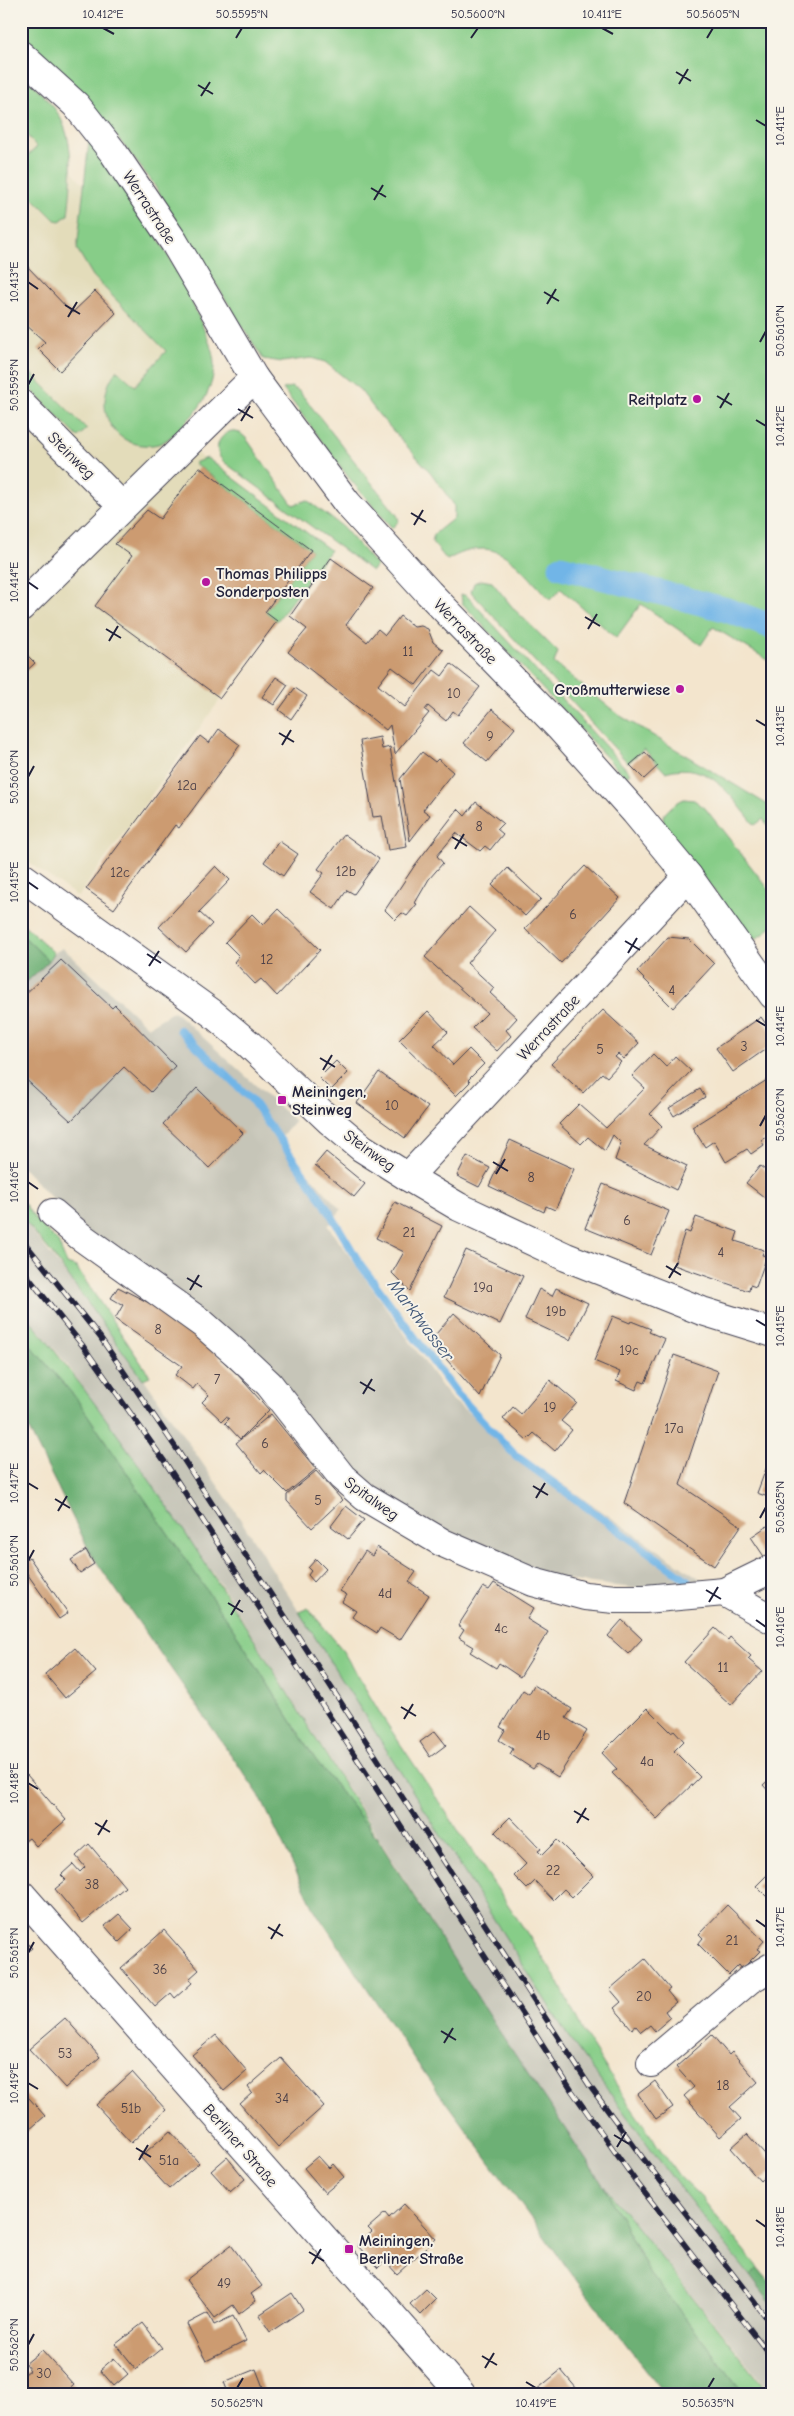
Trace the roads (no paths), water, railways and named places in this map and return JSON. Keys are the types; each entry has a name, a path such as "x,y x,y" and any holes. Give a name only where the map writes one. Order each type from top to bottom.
{"street":[{"name":"Werrastraße","path":"21,55 76,105 113,152 174,242 254,378 347,504 429,593 559,727 635,812 688,876 773,995"},
{"path":"21,607 254,378"},
{"name":"Steinweg","path":"21,404 122,506"},
{"name":"Steinweg","path":"21,876 212,1013 250,1045 330,1121 362,1148 408,1177 460,1207 566,1257 702,1311 773,1333"},
{"name":"Werrastraße","path":"408,1177 688,876"},
{"name":"Spitalweg","path":"53,1214 80,1236 203,1324 237,1354 269,1384 342,1476 365,1497 414,1528 450,1547 533,1582 585,1596 645,1599 724,1592 773,1568"},
{"path":"724,1592 773,1620"},
{"name":"Berliner Straße","path":"21,1894 462,2395"},
{"path":"651,2064 749,1980 773,1966"}],"water":[{"path":"773,133 773,257 768,165"}],"waterway":[{"path":"561,567 724,609 773,627"},
{"name":"Marktwasser","path":"180,1030 251,1099 323,1201 360,1264 457,1394 515,1455 687,1580"}],"railway":[{"path":"21,1238 100,1337 176,1448 589,2085 642,2157 773,2326"},
{"path":"21,1268 83,1346 165,1462 572,2091 637,2183 773,2359"}],"place":[{"name":"Reitplatz","path":"697,399"},
{"name":"Thomas Philipps Sonderposten","path":"206,582"},
{"name":"Großmutterwiese","path":"680,689"},
{"name":"Meiningen, Steinweg","path":"282,1100"},
{"name":"Meiningen, Berliner Straße","path":"349,2249"}]}
